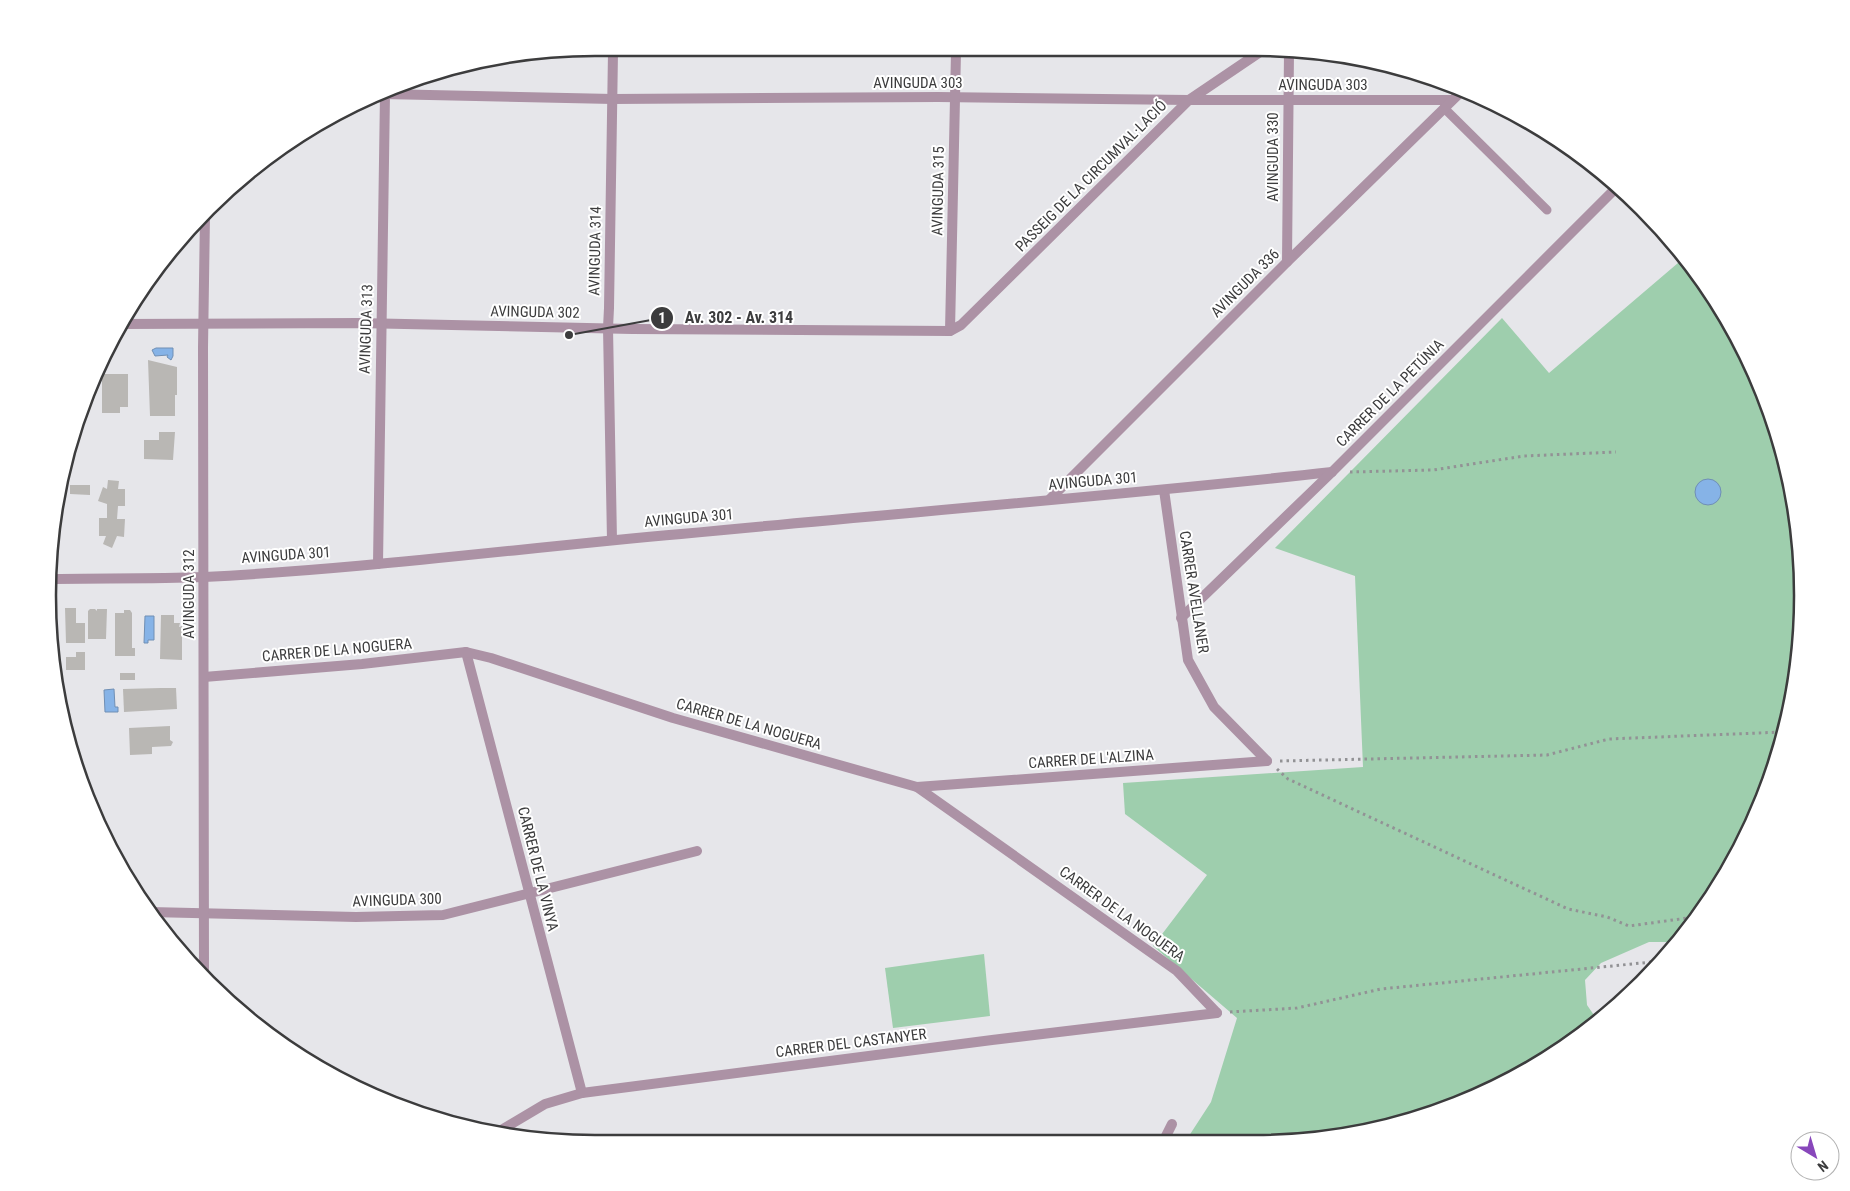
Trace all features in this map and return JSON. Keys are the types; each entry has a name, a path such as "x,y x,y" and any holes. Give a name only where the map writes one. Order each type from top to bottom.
{"street":[{"name":"AVINGUDA 314","path":"612,540 608,328 610,308 613,56"},
{"name":"AVINGUDA 315","path":"950,331 956,56"},
{"name":"PASSEIG DE LA CIRCUMVAL·LACIÓ","path":"950,331 962,325 1189,100 1254,56"},
{"name":"AVINGUDA 330","path":"1287,262 1289,57"},
{"name":"AVINGUDA 303","path":"396,94 613,99 955,97 1189,100 1452,100"},
{"name":"AVINGUDA 336","path":"1050,499 1457,96"},
{"name":"AVINGUDA 313","path":"378,564 384,99"},
{"name":"CARRER DE LA PETÚNIA","path":"1181,618 1332,472 1612,192"},
{"name":"AVINGUDA 312","path":"204,966 203,325 205,224"},
{"name":"AVINGUDA 302","path":"129,324 382,324 950,331"},
{"name":"AVINGUDA 301","path":"56,579 204,577 378,564 612,540 1164,490 1332,472"},
{"name":"CARRER AVELLANER","path":"1164,490 1188,660 1214,707 1267,761"},
{"name":"CARRER DE LA NOGUERA","path":"204,677 362,664 466,652 491,658 673,718 917,786 1177,971 1217,1013"},
{"name":"CARRER DE LA VINYA","path":"466,652 582,1093"},
{"name":"CARRER DE L'ALZINA","path":"917,786 1267,761"},
{"name":"AVINGUDA 300","path":"159,912 356,916 443,915 697,851"},
{"name":"CARRER DEL CASTANYER","path":"507,1127 545,1104 582,1093 1217,1013"},
{"path":"1166,1135 1172,1124"}],"lane":[{"path":"1444,108 1547,210"}],"path":[{"path":"1332,472 1432,470 1524,456 1616,452"},
{"path":"1267,761 1547,755 1609,739 1776,732"},
{"path":"1267,761 1288,779 1568,909 1607,917 1629,926 1686,918"},
{"path":"1217,1013 1298,1008 1381,989 1650,962"}],"green space":[{"path":"1678,263 1722,326 1753,389 1775,456 1789,525 1793,560 1793,631 1783,701 1775,735 1753,802 1738,834 1722,865 1703,895 1667,942 1649,942 1601,963 1585,980 1587,1005 1593,1014 1554,1044 1524,1063 1461,1094 1428,1106 1360,1124 1290,1134 1190,1135 1211,1102 1237,1018 1153,946 1207,875 1125,814 1123,783 1363,767 1355,576 1275,548 1502,318 1549,373"},
{"path":"984,954 990,1016 893,1028 885,968"}],"water":[{"path":"156,348 173,348 171,360 167,357 168,355 155,356 152,350"},
{"path":"1708,479 1717,483 1721,492 1717,501 1708,505 1699,501 1695,492 1699,483"},
{"path":"145,616 154,616 154,640 148,640 148,643 144,643"},
{"path":"114,689 115,707 118,707 118,712 105,712 104,690"}],"building":[{"path":"148,360 177,367 175,416 150,416"},
{"path":"104,374 128,374 128,407 120,407 120,413 102,413 102,378"},
{"path":"159,432 175,432 173,460 144,459 144,440 159,440"},
{"path":"108,480 119,481 118,489 125,489 125,506 118,506 117,519 125,519 124,537 117,536 112,548 103,544 106,536 99,536 99,518 107,518 107,504 98,501 103,487 107,489"},
{"path":"70,485 90,485 90,495 70,494"},
{"path":"65,608 76,608 76,623 85,623 85,643 66,643"},
{"path":"90,609 97,611 97,609 107,609 106,639 88,639 88,611"},
{"path":"124,610 130,610 132,613 132,648 135,648 135,656 115,656 115,613 124,613"},
{"path":"161,615 174,615 174,623 180,623 179,627 182,626 182,660 160,659"},
{"path":"76,652 85,652 85,670 66,670 66,657 76,657"},
{"path":"120,673 135,673 135,680 120,680"},
{"path":"176,688 177,709 124,712 123,689"},
{"path":"170,726 170,740 173,742 171,746 152,747 152,754 130,755 129,728"}],"place":[{"name":"Av. 302 - Av. 314","path":"569,335"}]}
